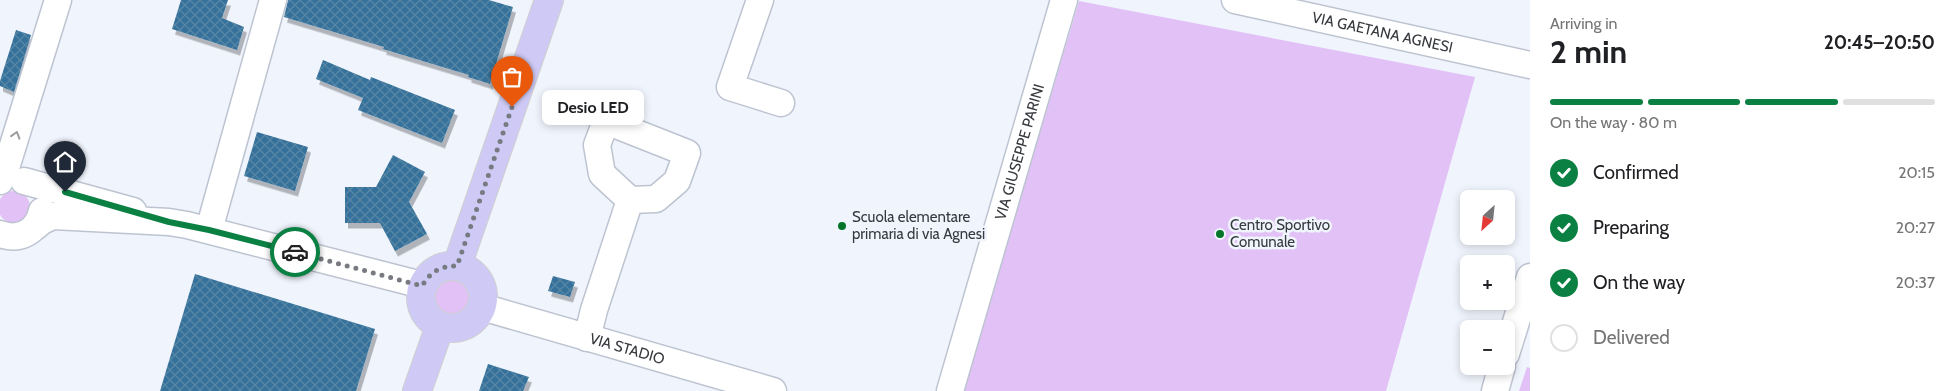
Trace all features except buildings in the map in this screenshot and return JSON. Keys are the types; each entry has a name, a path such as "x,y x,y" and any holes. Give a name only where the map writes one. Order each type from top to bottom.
{"main road":[{"path":"457,266 549,0"},
{"path":"446,266 457,266 467,269 476,276 484,296 482,307 477,316 469,323 450,329 431,321 421,305 420,295 422,286 428,276 436,269 446,266"},
{"path":"417,390 440,326"}],"street":[{"path":"8,181 6,168 58,0"},
{"path":"209,230 273,0"},
{"path":"760,0 730,87 781,103"},
{"name":"VIA GIUSEPPE PARINI","path":"950,391 1064,0"},
{"name":"VIA GAETANA AGNESI","path":"1235,0 1530,65"},
{"path":"8,181 169,222 209,230 422,286"},
{"path":"8,181 36,190 40,196 42,212 36,226"},
{"path":"587,338 594,310 630,200"},
{"path":"0,234 15,237 24,235 42,221 53,216 169,222"},
{"path":"1515,325 1530,277"},
{"name":"VIA STADIO","path":"482,307 587,338 726,385 773,391"},
{"path":"1495,391 1499,375"}],"shaded area":[{"name":"Centro Sportivo Comunale","path":"1079,1 1475,77 1386,391 963,391"},
{"path":"8,192 20,192 29,201 29,213 20,222 8,222 -1,213 -1,201"},
{"path":"452,280 459,281 464,285 468,290 468,304 464,309 459,313 452,314 445,313 440,309 436,304 435,297 436,290 440,285 445,281"},
{"path":"1527,367 1530,368 1530,391 1519,391"}],"way so far":[{"path":"295,252 422,286 428,276 436,269 446,266 457,266 512,107"}],"place":[{"name":"Desio LED","path":"512,107"},
{"name":"Scuola elementare primaria di via Agnesi","path":"842,226"},
{"name":"Centro Sportivo Comunale","path":"1220,234"}],"route":[{"path":"65,192 169,222 187,224 295,252"}]}
